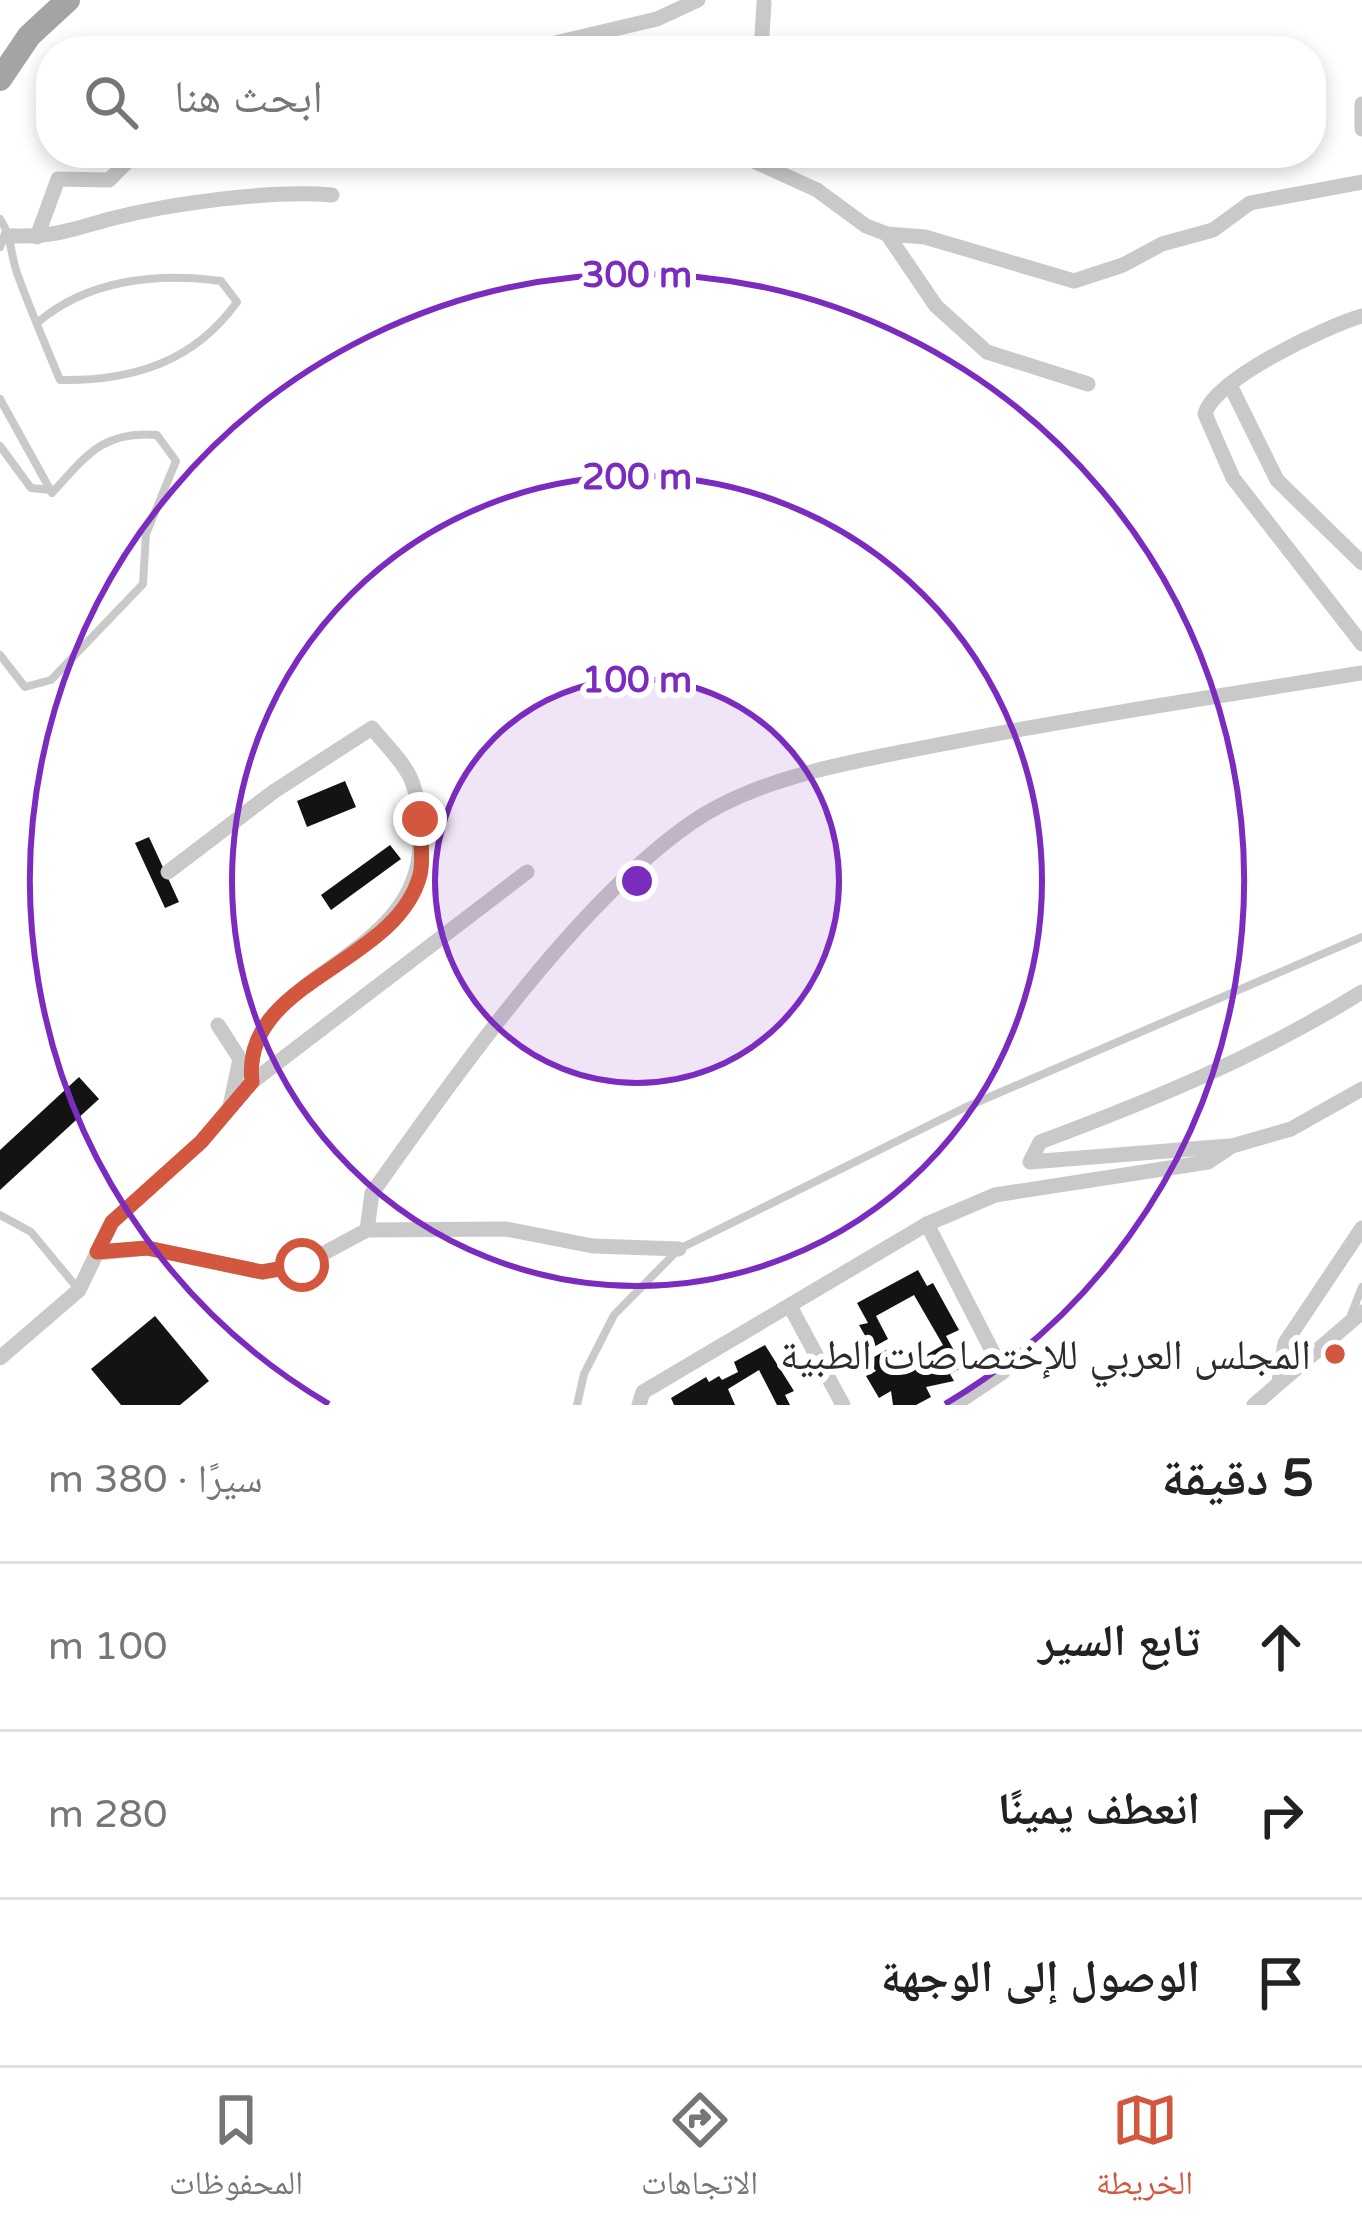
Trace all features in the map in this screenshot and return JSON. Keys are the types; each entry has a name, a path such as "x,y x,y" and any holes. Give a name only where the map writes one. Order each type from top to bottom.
{"main road":[{"path":"1,76 29,36 68,0"}],"street":[{"path":"585,36 657,19 698,0"},
{"path":"762,36 764,3"},
{"path":"1362,104 1362,129"},
{"path":"37,237 58,179 109,180 121,168"},
{"path":"772,168 886,234 936,306 987,352 1088,384"},
{"path":"886,234 925,237 1026,271 1083,280 1162,244 1213,230 1250,203 1362,182"},
{"path":"6,238 62,236 113,218 218,202 332,195"},
{"path":"1362,317 1343,321 1229,385 1208,403 1205,414 1220,454 1362,644"},
{"path":"1229,385 1277,480 1362,563"},
{"path":"367,1230 372,1193 558,952 636,867 694,821 760,789 849,763 1362,673"},
{"path":"168,872 273,792 372,728 410,777 420,819 420,875 398,914 370,943 304,988 263,1028 249,1055 252,1082"},
{"path":"0,1358 79,1290 112,1222 252,1082 526,872"},
{"path":"1362,992 1273,1047 1176,1091 1040,1142 1030,1162 1232,1146 1291,1129 1362,1089"},
{"path":"218,1025 240,1060 229,1109"},
{"path":"639,1405 643,1392 927,1224 995,1195 1208,1162 1232,1146"},
{"path":"927,1224 1003,1372 954,1405"},
{"path":"97,1252 147,1248 262,1272 302,1265 367,1230 506,1228 592,1246 679,1249"},
{"path":"1279,1382 1285,1342 1362,1228"},
{"path":"791,1308 843,1405"},
{"path":"1254,1405 1355,1317"},
{"path":"988,1385 999,1405"}],"lane":[{"path":"0,219 14,265 37,323 60,380 101,381 154,367 212,337 238,302 221,281 184,276 122,282 65,299 37,323"},
{"path":"0,399 51,490"},
{"path":"0,446 31,488 51,490 88,454 124,432 157,435 176,461 146,534 143,584 115,617 95,630 51,680 25,687 0,655"},
{"path":"577,1405 584,1374 614,1315 679,1249 966,1107 1362,938"},
{"path":"0,1215 31,1232 79,1290"},
{"path":"1355,1317 1362,1287"}],"building":[{"path":"345,781 356,807 307,827 297,801"},
{"path":"149,837 179,902 165,908 135,843"},
{"path":"390,845 401,859 331,910 321,895"},
{"path":"79,1077 99,1099 0,1190 0,1150"},
{"path":"918,1270 927,1286 933,1283 959,1330 946,1336 963,1367 950,1374 954,1381 926,1387 931,1397 916,1405 893,1405 891,1391 879,1398 866,1376 876,1371 867,1361 888,1349 900,1370 943,1345 914,1295 876,1316 888,1339 872,1348 859,1325 868,1323 857,1303"},
{"path":"155,1316 209,1381 180,1405 121,1405 91,1369"},
{"path":"765,1345 794,1391 785,1395 790,1405 777,1405 759,1370 728,1389 735,1405 674,1405 671,1398 706,1377 709,1382 719,1376 722,1380 738,1372 734,1362"}],"place":[{"name":"المجلس العربي للإختصاصات الطبية","path":"1335,1354"}],"route":[{"path":"302,1265 262,1272 220,1259 147,1248 97,1252 112,1222 201,1142 252,1082 249,1055 263,1028 304,988 370,943 398,914 420,875 420,819"}]}
